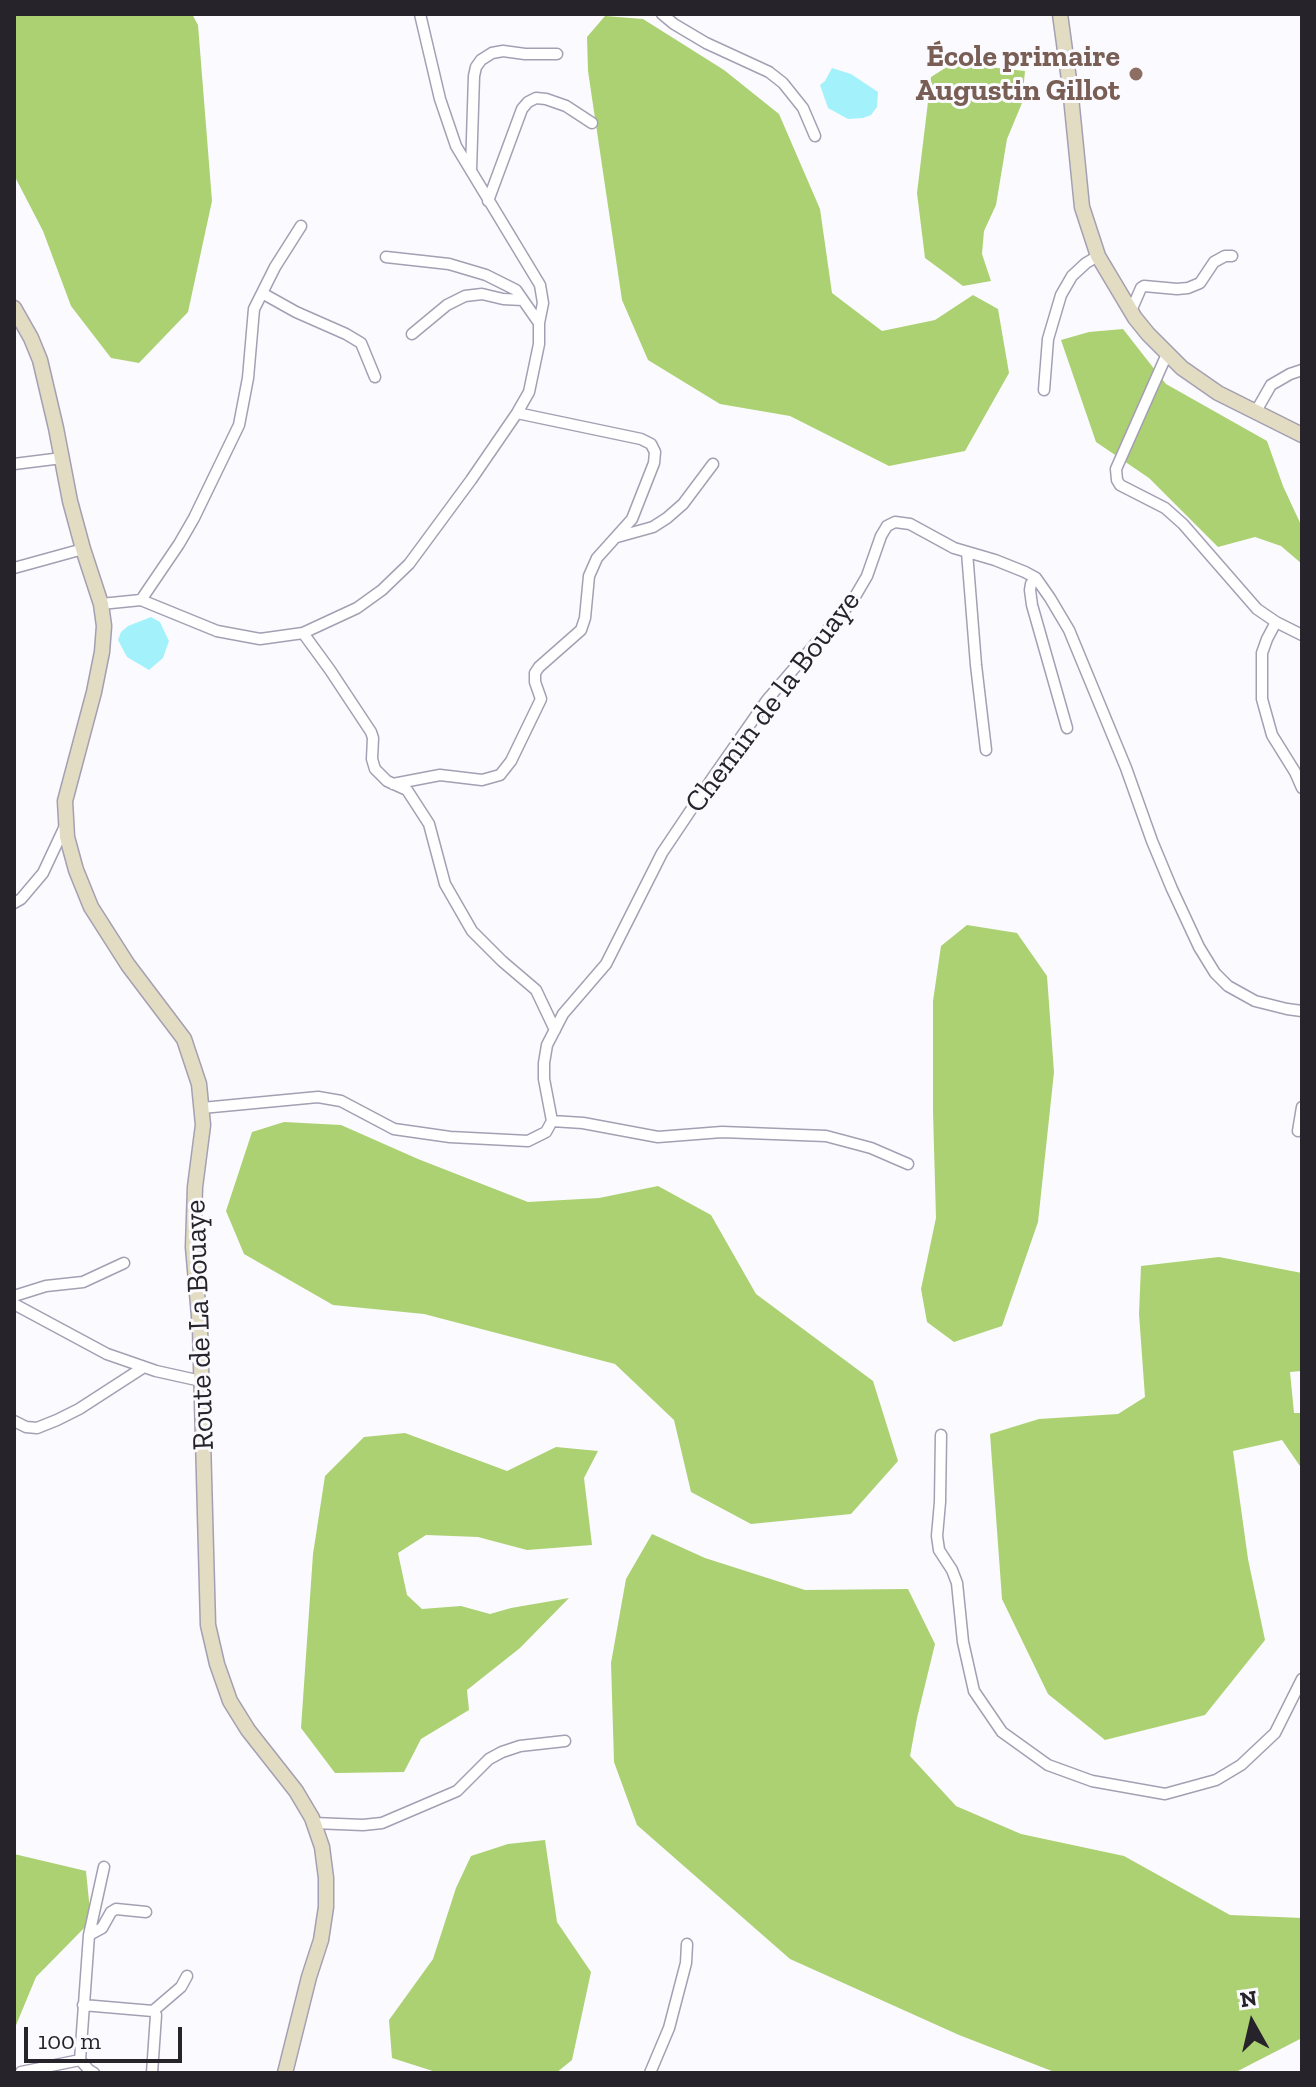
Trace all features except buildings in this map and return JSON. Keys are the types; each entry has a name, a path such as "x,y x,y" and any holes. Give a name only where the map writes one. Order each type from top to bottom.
{"main road":[{"path":"1060,14 1082,207 1098,256 1131,311 1167,354 1197,380 1302,435"},
{"name":"Route de La Bouaye","path":"14,308 40,360 70,501 101,604 104,626 94,692 65,801 65,826 76,870 91,907 128,965 184,1039 199,1084 203,1125 193,1217 193,1247 200,1328 208,1625 230,1701 248,1730 296,1791 314,1823 322,1847 326,1907 321,1940 285,2073"}],"street":[{"path":"662,14 706,43 769,72 783,83 803,108 815,136"},
{"path":"101,604 141,600 201,626 260,639 303,633 357,608 409,564 529,392 539,344 543,303 540,285 456,146 435,81 424,16"},
{"path":"471,172 474,76 481,60 503,51 557,54"},
{"path":"488,201 522,109 528,102 536,98 546,99 566,106 592,123"},
{"path":"141,600 194,518 239,425 248,378 254,309 301,226"},
{"path":"1044,390 1048,339 1061,295 1072,276 1098,256"},
{"path":"1131,311 1144,286 1188,288 1200,283 1214,262 1232,256"},
{"path":"386,257 449,264 486,275 516,290 539,323"},
{"path":"262,293 361,343 375,377"},
{"path":"412,334 447,305 465,296 482,294 523,300"},
{"path":"1167,354 1116,469 1117,480 1120,485 1165,508 1183,524 1257,609 1302,635"},
{"path":"1255,413 1271,385 1302,370"},
{"path":"393,784 440,775 482,780 500,775 511,761 541,699 535,673 581,630 589,576 597,558 632,519 654,463 655,452 651,444 641,439 517,413"},
{"path":"14,464 62,458"},
{"path":"617,537 653,527 667,518 683,504 713,464"},
{"name":"Chemin de la Bouaye","path":"552,1121 544,1063 547,1045 563,1014 606,964 662,853 767,700 853,600 867,576 887,526 895,522 910,524 954,548 995,560 1036,578"},
{"path":"14,568 83,549"},
{"path":"967,552 986,750"},
{"path":"1067,728 1032,605 1030,590 1036,578 1069,630 1126,768 1152,841 1199,947 1215,973 1228,986 1255,1001 1302,1011"},
{"path":"1276,622 1262,653 1262,699 1272,735 1302,788"},
{"path":"303,633 371,732 375,769 387,781 407,790 429,824 445,884 472,931 536,990 555,1030"},
{"path":"14,903 43,873 65,826"},
{"path":"202,1108 318,1097 341,1101 394,1129 495,1140 528,1141 546,1132 552,1121 583,1123 658,1137 722,1132 826,1136 871,1148 908,1164"},
{"path":"1298,1131 1302,1107"},
{"path":"14,1296 46,1286 83,1282 124,1263"},
{"path":"14,1304 107,1354 201,1381"},
{"path":"14,1421 37,1428 57,1420 144,1367"},
{"path":"941,1435 937,1536 939,1550 957,1583 963,1642 974,1691 1002,1732 1048,1765 1092,1781 1165,1794 1216,1780 1241,1765 1275,1733 1302,1679"},
{"path":"314,1823 382,1823 457,1791 489,1759 502,1752 520,1746 565,1741"},
{"path":"94,2073 80,2060 89,1935 104,1867"},
{"path":"89,1935 102,1928 116,1909 146,1912"},
{"path":"650,2073 669,2028 686,1963 687,1944"},
{"path":"83,2005 153,2011 181,1987 187,1976"},
{"path":"152,2073 156,2015 153,2011"},
{"path":"21,2072 80,2060"}],"green space":[{"path":"14,14 192,14 198,25 212,201 188,312 139,363 111,358 71,306 43,231 14,175"},
{"path":"605,16 643,19 724,70 779,114 820,209 832,293 882,331 935,320 973,295 998,309 1009,373 965,451 889,466 790,416 720,404 648,360 622,300 588,71 587,37"},
{"path":"953,63 1025,71 1022,103 1007,139 996,205 984,231 982,254 991,281 963,286 925,258 917,193 931,77"},
{"path":"1123,329 1166,384 1267,441 1302,527 1302,564 1281,546 1255,537 1218,547 1149,478 1096,442 1061,340 1089,332"},
{"path":"967,925 1017,933 1047,976 1054,1072 1038,1222 1002,1326 954,1342 927,1322 921,1289 936,1218 933,1001 941,946"},
{"path":"284,1122 341,1125 528,1202 599,1198 658,1186 711,1215 756,1294 873,1381 898,1461 851,1514 751,1524 691,1492 674,1420 615,1364 424,1314 333,1305 244,1254 226,1211 252,1132"},
{"path":"1219,1257 1302,1273 1302,1371 1290,1372 1294,1413 1302,1413 1302,1469 1282,1440 1233,1451 1248,1559 1265,1640 1205,1715 1105,1740 1048,1694 1002,1599 990,1434 1039,1419 1118,1414 1145,1397 1139,1314 1141,1266"},
{"path":"405,1433 507,1471 556,1447 598,1451 584,1478 592,1545 527,1550 478,1537 426,1535 398,1553 407,1595 422,1609 461,1606 490,1614 569,1598 520,1648 467,1690 469,1710 421,1739 404,1772 335,1773 301,1728 313,1554 325,1476 364,1437"},
{"path":"652,1534 705,1558 805,1590 908,1589 935,1644 910,1756 956,1806 1021,1834 1124,1856 1230,1915 1302,1918 1302,2038 1234,2073 1057,2073 959,2035 790,1959 637,1825 614,1762 611,1663 626,1579"},
{"path":"545,1840 557,1922 591,1972 572,2060 556,2073 439,2073 392,2058 389,2020 433,1959 456,1888 471,1856 508,1844"},
{"path":"14,1854 86,1871 91,1921 36,1977 14,2030"}],"water":[{"path":"832,68 851,74 878,92 877,107 871,115 848,119 828,108 820,85"},
{"path":"151,617 160,622 169,641 163,658 149,670 127,657 118,640 128,626"}],"place":[{"name":"École primaire Augustin Gillot","path":"1136,74"}]}
